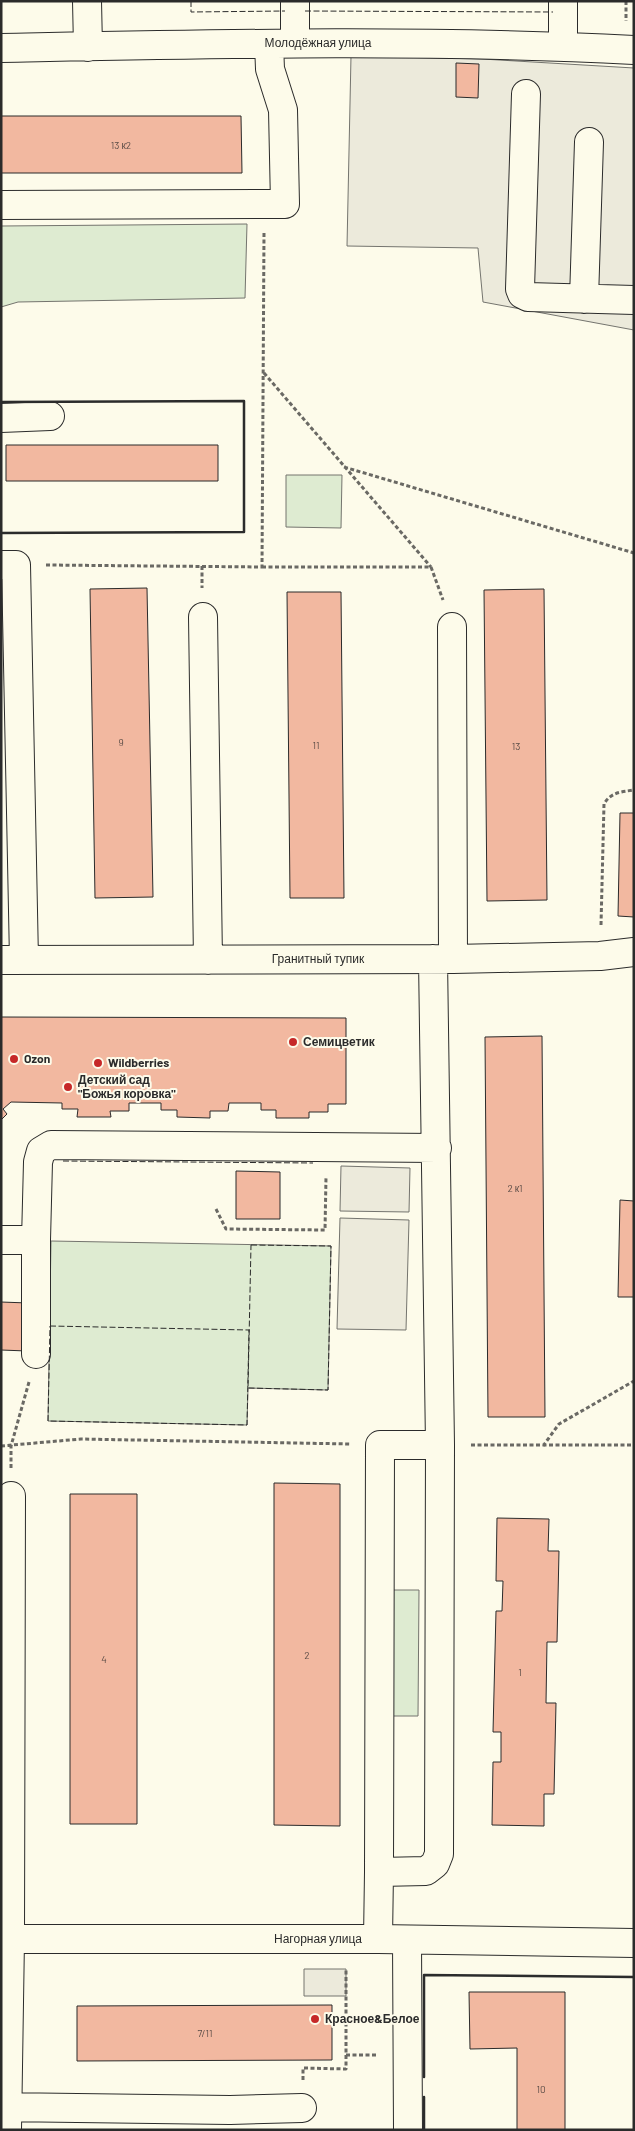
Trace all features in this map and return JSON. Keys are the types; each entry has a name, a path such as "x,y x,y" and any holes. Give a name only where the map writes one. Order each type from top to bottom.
{"street":[{"path":"87,1 88,47"},
{"path":"1,205 285,204 283,110 270,69 282,43 295,1"},
{"path":"562,1 563,46"},
{"name":"Молодёжная улица","path":"1,48 282,43 447,43 634,50"},
{"path":"526,94 520,289 522,294 528,297 634,300"},
{"path":"584,299 589,142"},
{"path":"1,418 50,416"},
{"path":"8,565 13,960"},
{"path":"203,617 208,960"},
{"path":"379,1872 426,1871 435,1864 439,1854 440,1445 437,1148 452,627"},
{"name":"Гранитный тупик","path":"13,960 443,959 600,956 634,952"},
{"path":"36,1354 38,1162 40,1151 51,1145 437,1148"},
{"path":"1,1240 36,1240"},
{"path":"378,1940 380,1445 440,1445"},
{"path":"11,1496 5,1939 5,2114 230,2120 302,2108"},
{"name":"Нагорная улица","path":"5,1939 346,1939 634,1943"},
{"path":"407,1940 416,2088 408,2130"}],"path":[{"path":"262,566 263,204"},
{"path":"264,373 431,567 452,627"},
{"path":"344,467 634,553"},
{"path":"8,565 431,567"},
{"path":"600,956 604,804 608,796 616,792 634,790"},
{"path":"216,1208 226,1229 325,1230 327,1147"},
{"path":"11,1496 11,1446 36,1354"},
{"path":"543,1446 559,1424 634,1381"},
{"path":"1,1446 81,1439 380,1445"},
{"path":"440,1445 634,1445"},
{"path":"302,2108 303,2068 346,2068 346,1939"}],"green space":[{"path":"247,224 245,298 18,302 1,307 1,226"},
{"path":"286,475 342,475 341,528 286,527"},
{"path":"51,1241 331,1246 328,1390 248,1388 247,1425 48,1421"},
{"path":"390,1590 419,1590 418,1716 389,1716"}],"shaded area":[{"path":"351,56 482,59 634,68 634,330 483,302 478,248 347,246"},
{"path":"341,1166 410,1168 409,1212 340,1211"},
{"path":"340,1218 409,1220 406,1330 337,1329"},
{"path":"304,1969 346,1969 346,1996 304,1996"}],"building":[{"path":"456,63 479,64 478,98 456,97"},
{"path":"1,116 241,116 242,173 1,173"},
{"path":"6,445 218,445 218,481 6,481"},
{"path":"147,588 153,897 95,898 90,589"},
{"path":"544,589 547,900 487,901 484,590"},
{"path":"287,592 341,592 344,898 290,898"},
{"path":"620,813 634,813 634,917 618,916"},
{"path":"1,1017 346,1018 346,1104 328,1104 328,1112 309,1112 309,1118 276,1118 276,1110 261,1110 261,1103 229,1103 228,1111 210,1111 210,1118 177,1117 177,1110 161,1110 161,1103 129,1103 129,1111 110,1111 111,1117 77,1117 78,1109 62,1109 62,1103 11,1102 3,1109 7,1114 1,1120"},
{"path":"542,1036 545,1417 488,1417 485,1037"},
{"path":"236,1171 280,1172 280,1219 236,1219"},
{"path":"620,1200 634,1201 634,1297 618,1297"},
{"path":"1,1302 28,1303 27,1351 1,1350"},
{"path":"274,1483 340,1484 340,1826 274,1825"},
{"path":"70,1494 137,1494 137,1824 70,1824"},
{"path":"497,1518 549,1519 548,1551 559,1551 557,1642 547,1642 546,1703 556,1703 554,1794 544,1794 544,1826 492,1825 493,1762 501,1762 501,1732 493,1732 496,1611 502,1611 503,1581 496,1581"},
{"path":"469,1992 565,1992 565,2130 517,2130 517,2048 470,2049"},
{"path":"332,2005 332,2060 77,2061 77,2006"}],"fence":[{"path":"191,1 191,12 285,11"},
{"path":"305,11 553,12"},
{"path":"63,1161 313,1163"},
{"path":"251,1245 331,1246 328,1390 248,1388 251,1245"},
{"path":"50,1326 249,1330 247,1425 48,1421 50,1326"}],"wall":[{"path":"1,402 244,401 244,532 1,533"},
{"path":"424,2077 424,1975 634,1977"},
{"path":"424,2097 424,2130"}],"place":[{"name":"Семицветик","path":"293,1042"},
{"name":"Ozon","path":"14,1059"},
{"name":"Wildberries","path":"98,1063"},
{"name":"Детский сад \"Божья коровка\"","path":"68,1087"},
{"name":"Красное&Белое","path":"315,2019"}]}
